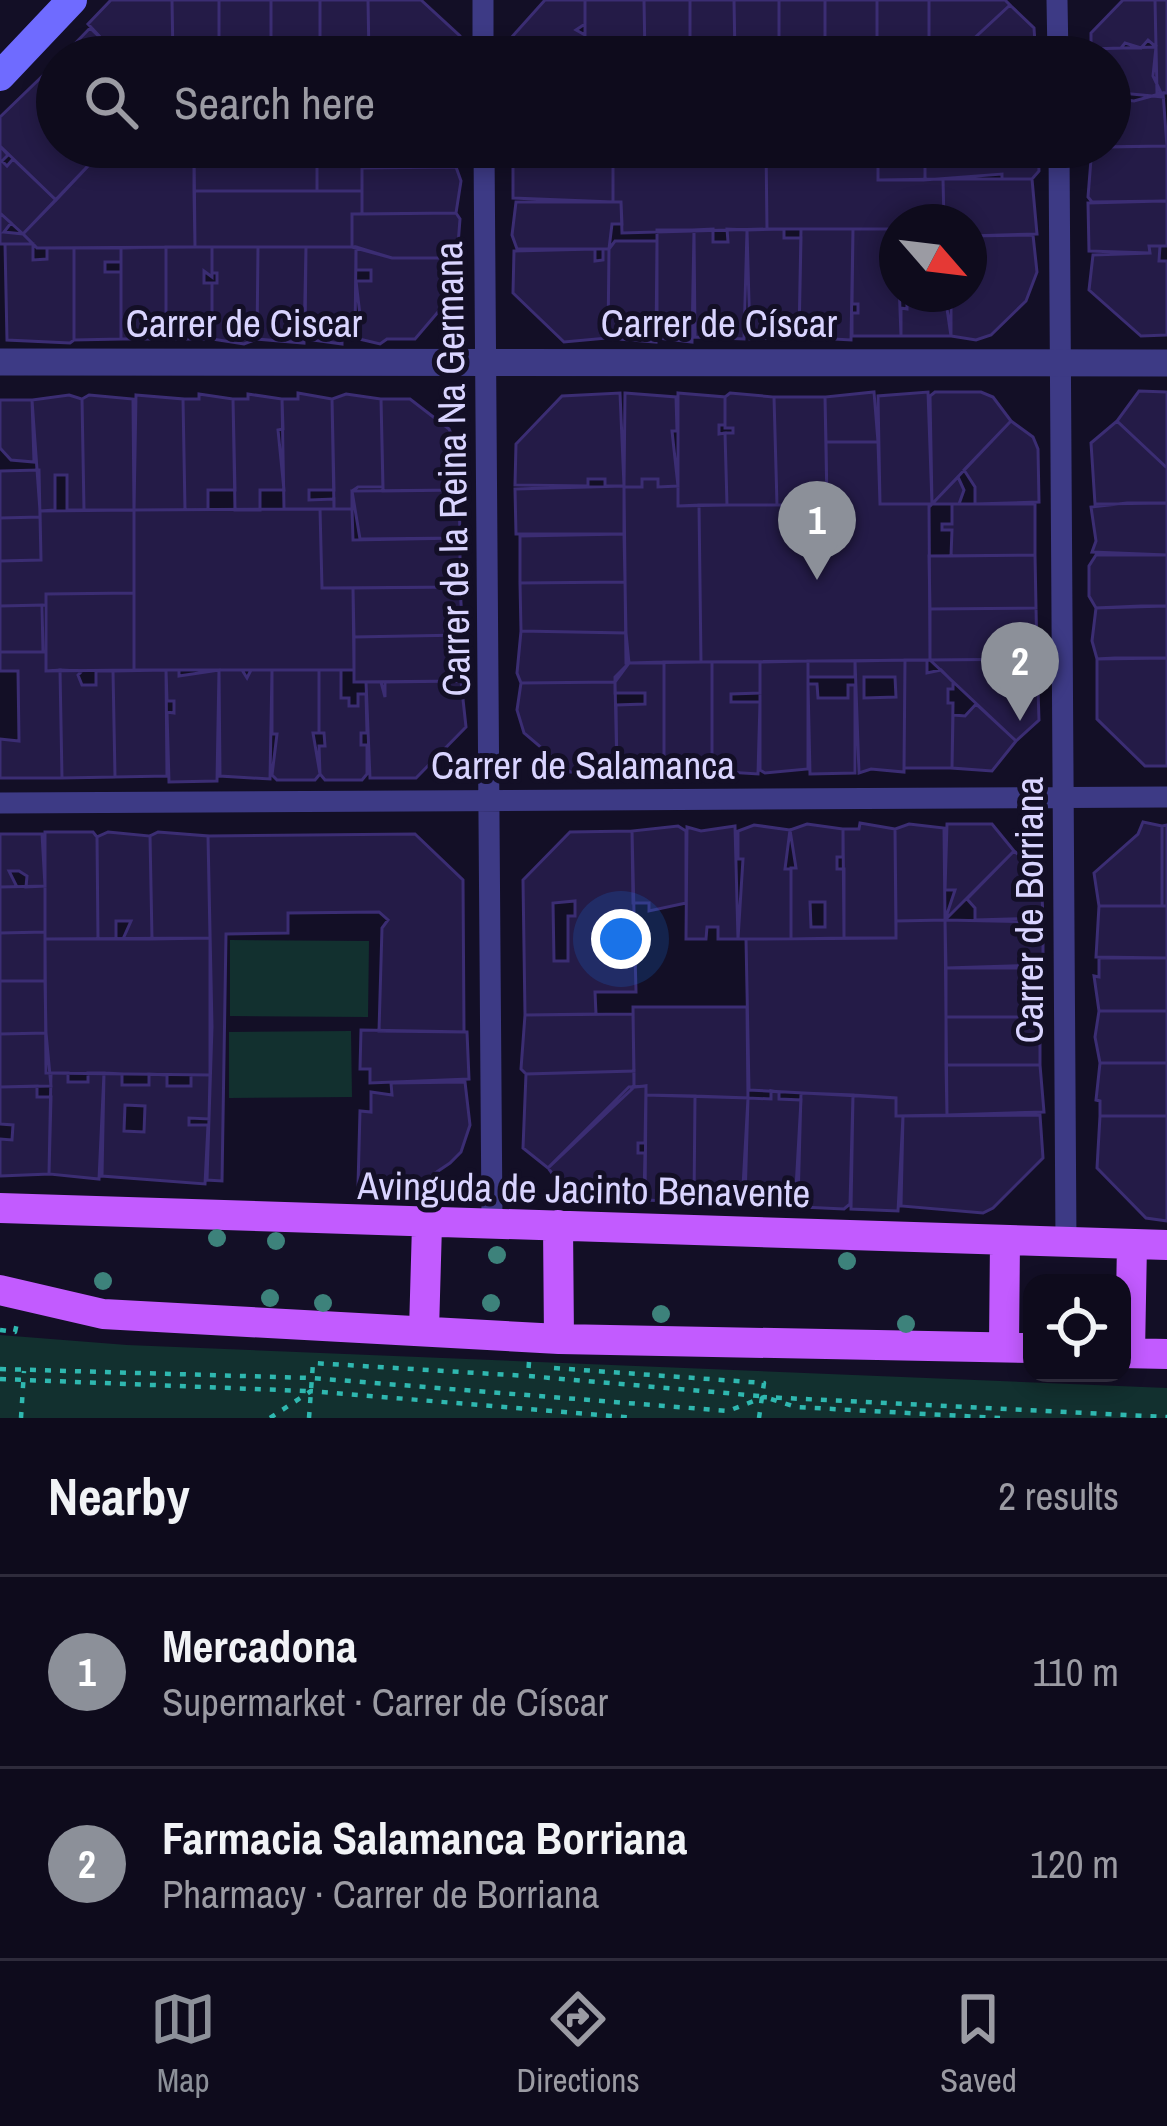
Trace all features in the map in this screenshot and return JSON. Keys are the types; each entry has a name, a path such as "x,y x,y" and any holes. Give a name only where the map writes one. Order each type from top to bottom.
{"main road":[{"path":"38,36 72,0"},
{"path":"0,76 36,38"},
{"name":"Avinguda de Jacinto Benavente","path":"0,1208 1167,1245"},
{"path":"424,1331 427,1225"},
{"path":"558,1225 559,1339"},
{"path":"9,1303 103,1314 559,1339 1018,1347 1005,1240"},
{"path":"1130,1274 1132,1244"},
{"path":"1131,1353 1167,1354"}],"street":[{"path":"483,0 483,36"},
{"path":"1057,0 1058,36"},
{"name":"Carrer de la Reina Na Germana","path":"484,168 493,1222"},
{"name":"Carrer de Borriana","path":"1059,168 1066,1242"},
{"name":"Carrer de Ciscar","path":"0,362 487,362"},
{"name":"Carrer de Císcar","path":"487,362 1167,362"},
{"name":"Carrer de Salamanca","path":"0,802 1167,797"}],"path":[{"path":"0,1330 15,1332 9,1303"},
{"path":"559,1339 554,1370 764,1383 759,1418"},
{"path":"528,1376 529,1356"},
{"path":"309,1418 313,1363 1043,1415 1167,1417"},
{"path":"0,1369 312,1378 728,1411 764,1397 796,1407 1000,1418"},
{"path":"21,1418 24,1370"},
{"path":"0,1379 311,1391 634,1418"},
{"path":"270,1418 294,1397 311,1391"},
{"path":"525,1418 526,1408"}],"green space":[{"path":"230,940 369,941 368,1017 230,1016"},
{"path":"351,1031 352,1097 229,1098 229,1032"},
{"path":"0,1335 127,1345 1167,1388 1167,1418 0,1418"}],"building":[{"path":"111,0 172,0 173,36 99,36 88,24"},
{"path":"172,0 219,0 219,36 173,36"},
{"path":"219,0 271,0 271,36 219,36"},
{"path":"271,0 320,0 320,36 271,36"},
{"path":"320,0 368,0 369,36 320,36"},
{"path":"368,0 421,0 460,36 369,36"},
{"path":"545,0 585,0 585,24 576,30 585,36 513,36"},
{"path":"585,0 644,0 645,36 585,36"},
{"path":"644,0 690,0 690,36 645,36"},
{"path":"690,0 734,0 735,36 690,36"},
{"path":"734,0 779,0 779,36 735,36"},
{"path":"779,0 825,0 825,36 779,36"},
{"path":"825,0 877,0 877,36 825,36"},
{"path":"877,0 929,0 929,36 877,36"},
{"path":"929,0 1005,0 1010,5 977,36 929,36"},
{"path":"1123,0 1155,0 1156,47 1148,40 1141,48 1131,45 1131,36 1091,33"},
{"path":"1155,0 1167,0 1167,93 1157,93"},
{"path":"1010,5 1034,28 1035,36 977,36"},
{"path":"1156,47 1153,76 1163,97 1131,94 1131,48"},
{"path":"36,82 36,168 86,168 56,200 0,146 0,117"},
{"path":"1163,93 1167,146 1131,147 1134,101"},
{"path":"0,146 8,155 2,161 7,166 13,159 56,200 23,234 0,213"},
{"path":"1131,146 1167,146 1167,201 1092,202 1088,197 1090,168 1131,168"},
{"path":"86,168 194,168 195,247 37,248 23,234"},
{"path":"194,168 317,168 317,191 194,191"},
{"path":"317,168 362,168 362,191 317,191"},
{"path":"362,168 456,168 461,181 456,213 362,214"},
{"path":"513,168 613,168 613,202 513,198"},
{"path":"613,168 766,168 767,229 622,233 621,202 613,202"},
{"path":"766,168 878,168 878,180 943,179 944,204 879,204 879,229 767,229"},
{"path":"878,168 925,168 925,180 878,180"},
{"path":"925,168 1039,168 1032,179 1002,179 1002,174 925,180"},
{"path":"943,179 1032,179 1037,234 987,235 987,204 944,204"},
{"path":"194,191 362,191 362,214 352,214 352,247 195,247"},
{"path":"1167,201 1167,246 1149,246 1150,253 1089,251 1088,203"},
{"path":"516,202 621,202 622,224 612,224 609,249 517,249 512,235"},
{"path":"0,213 11,223 4,232 23,234 33,244 0,244"},
{"path":"456,213 460,219 457,258 392,258 352,247 352,214"},
{"path":"713,229 713,242 728,242 727,229 747,230 744,339 695,337 694,230"},
{"path":"784,229 784,238 801,238 799,337 750,339 747,230"},
{"path":"801,229 853,229 851,340 799,337"},
{"path":"853,229 879,229 879,312 900,312 901,336 852,336 852,313 858,313 858,304 852,304"},
{"path":"657,230 694,230 692,342 657,338"},
{"path":"1033,235 1037,272 1026,301 991,335 976,340 951,336 951,312 987,312 987,236"},
{"path":"615,241 657,241 656,342 608,338 609,249"},
{"path":"5,244 33,244 33,260 47,259 47,248 74,248 74,340 70,343 7,340"},
{"path":"1149,246 1160,246 1159,261 1167,261 1167,335 1141,336 1089,290 1093,255 1150,253"},
{"path":"166,247 212,247 212,277 204,271 204,283 212,283 212,339 166,339"},
{"path":"166,247 166,339 121,339 121,248"},
{"path":"212,247 258,247 257,339 244,344 212,339 212,283 217,283 217,273 212,273"},
{"path":"258,247 306,247 304,343 257,339"},
{"path":"306,247 356,247 355,338 342,339 342,344 305,339"},
{"path":"356,247 392,258 457,258 461,287 457,297 450,298 415,339 387,339 380,344 355,338 355,314 360,315 356,281 371,281 371,270 356,270"},
{"path":"74,248 121,248 121,262 105,262 105,272 121,272 121,339 74,340"},
{"path":"595,249 595,261 603,260 603,249 609,249 608,338 564,342 513,293 514,251"},
{"path":"901,312 947,312 951,336 901,336"},
{"path":"1139,391 1167,392 1167,468 1117,421"},
{"path":"874,392 878,442 826,442 825,397"},
{"path":"928,392 932,504 880,504 878,396"},
{"path":"981,392 993,397 1011,421 932,504 930,396"},
{"path":"298,393 332,399 334,490 309,490 309,500 334,499 334,509 284,509 282,399 298,399"},
{"path":"620,393 624,486 605,486 605,479 588,479 588,486 515,485 516,444 562,396"},
{"path":"625,393 676,397 677,431 672,431 678,486 658,487 658,479 642,479 642,487 624,487"},
{"path":"678,393 725,397 725,425 719,425 719,434 725,433 727,505 678,506"},
{"path":"730,393 774,397 777,505 727,505 725,433 733,433 733,428 725,428 725,397"},
{"path":"199,394 233,399 235,490 208,490 208,510 185,510 183,399 199,399"},
{"path":"248,394 282,399 283,429 278,430 284,490 260,490 260,510 235,510 233,399 248,399"},
{"path":"346,394 381,399 383,487 358,487 352,491 352,509 334,509 332,399"},
{"path":"69,395 82,399 84,510 67,510 67,475 55,475 55,510 40,511 32,400"},
{"path":"89,395 133,399 134,510 84,510 82,399"},
{"path":"136,395 183,399 185,510 134,510"},
{"path":"774,397 825,397 827,505 777,505"},
{"path":"381,399 410,399 449,429 463,461 459,490 383,491"},
{"path":"0,400 32,400 34,462 11,460 0,448"},
{"path":"1011,421 1033,437 1038,449 1039,502 975,504 975,487 964,470"},
{"path":"1117,421 1167,468 1167,503 1095,504 1091,443"},
{"path":"826,442 878,442 880,504 929,504 930,660 701,662 699,505 827,505"},
{"path":"39,470 40,517 0,518 0,471"},
{"path":"958,477 964,490 959,504 932,504"},
{"path":"642,479 658,479 658,487 678,486 678,506 699,505 701,662 626,663 624,487 642,487"},
{"path":"624,486 624,534 516,534 515,489"},
{"path":"459,490 460,538 360,539 352,491"},
{"path":"1167,503 1167,555 1092,552 1096,541 1091,507"},
{"path":"952,504 1035,504 1035,555 951,556 952,530 942,530 942,524 952,524"},
{"path":"320,509 322,588 353,588 354,670 134,670 134,510"},
{"path":"320,509 352,509 353,540 460,538 460,587 322,588"},
{"path":"134,510 134,593 46,594 46,605 0,606 0,561 41,560 40,511"},
{"path":"40,517 41,560 0,561 0,518"},
{"path":"624,534 625,582 520,583 520,536"},
{"path":"1035,555 1036,608 930,609 929,556"},
{"path":"1096,555 1167,555 1167,606 1096,608 1089,596 1089,566"},
{"path":"625,582 626,633 521,631 520,583"},
{"path":"460,587 463,635 354,637 353,588"},
{"path":"134,593 134,670 46,671 46,594"},
{"path":"42,605 43,652 0,652 0,606"},
{"path":"1167,606 1167,658 1097,659 1092,641 1096,608"},
{"path":"1036,608 1037,659 930,660 930,609"},
{"path":"521,631 626,633 629,663 615,682 521,683 517,673"},
{"path":"461,635 461,681 354,682 354,637"},
{"path":"0,652 46,652 46,671 60,670 62,778 0,778 0,739 19,741 18,671 0,671"},
{"path":"1167,658 1167,766 1145,766 1097,719 1097,659"},
{"path":"1037,659 1039,720 1016,741 930,660"},
{"path":"905,660 904,772 871,769 859,773 855,661","holes":["864,677 895,677 896,697 864,698"]},
{"path":"905,660 927,660 927,673 941,670 953,682 953,689 948,689 948,703 953,703 952,768 904,768"},
{"path":"808,661 808,769 765,773 760,770 760,662"},
{"path":"808,661 855,661 855,677 808,677"},
{"path":"664,662 664,771 617,772 616,705 645,704 645,693 615,693 615,677 629,663"},
{"path":"664,662 712,662 712,771 664,771"},
{"path":"712,662 760,662 760,693 731,694 731,702 760,702 758,774 712,771"},
{"path":"60,670 82,671 78,675 82,685 96,685 96,671 113,671 115,777 62,778"},
{"path":"166,670 179,670 179,676 219,670 217,781 169,782 167,712 174,713 174,701 167,701"},
{"path":"166,670 167,776 115,777 113,671"},
{"path":"219,670 242,670 247,678 251,670 272,670 270,779 220,776"},
{"path":"272,670 319,670 319,733 313,733 320,774 315,780 277,780 272,775 277,734 272,734"},
{"path":"319,670 341,670 341,698 349,698 349,706 358,706 358,694 366,694 367,733 361,733 361,745 367,745 367,774 362,780 325,780 320,774 319,746 325,746 324,733 319,733"},
{"path":"461,681 466,727 416,778 370,778 366,682 381,682 385,697 385,682"},
{"path":"615,682 617,772 570,772 524,733 517,710 521,683"},
{"path":"808,684 817,684 818,698 848,698 848,685 855,685 855,773 810,774"},
{"path":"976,704 1016,741 992,771 952,768 953,715 965,716"},
{"path":"1143,822 1162,826 1162,906 1099,906 1094,873 1138,834"},
{"path":"860,823 895,829 896,938 844,938 843,829 859,829"},
{"path":"807,824 843,829 843,857 837,857 837,869 844,869 844,938 791,939 791,868 796,868 790,830","holes":["810,902 825,902 825,927 811,927"]},
{"path":"909,824 944,828 945,920 896,921 895,829"},
{"path":"947,824 992,824 1014,851 945,920 955,890 945,890"},
{"path":"754,825 790,830 785,869 791,869 791,939 738,939 743,859 738,859 738,831"},
{"path":"1167,825 1167,906 1162,906 1162,826"},
{"path":"678,826 686,831 686,903 649,911 649,903 633,903 632,831"},
{"path":"735,826 738,939 718,939 718,927 707,927 706,939 686,939 687,827 701,831"},
{"path":"632,831 636,992 595,992 596,1014 525,1015 523,880 570,832","holes":["575,901 575,916 568,916 568,961 554,961 553,903"]},
{"path":"45,832 93,832 97,837 98,939 45,939"},
{"path":"108,832 150,836 152,939 123,939 131,921 116,921 116,939 98,939 97,837"},
{"path":"158,832 208,836 210,938 152,939 150,836"},
{"path":"0,834 42,834 45,886 26,887 27,876 9,871 17,887 0,887"},
{"path":"415,834 463,880 464,1032 379,1031 382,928 388,920 379,912 288,913 288,933 226,934 222,1181 207,1180 212,1027 208,836"},
{"path":"1014,851 1041,873 1043,918 975,920 975,908 967,899"},
{"path":"45,886 45,932 0,933 0,887"},
{"path":"1099,906 1167,906 1167,958 1096,957"},
{"path":"945,920 1043,922 1043,965 946,968"},
{"path":"945,920 947,1115 896,1116 896,1098 749,1090 746,939 896,938 896,921"},
{"path":"45,932 45,981 0,981 0,933"},
{"path":"210,938 210,1075 46,1073 45,939"},
{"path":"1099,958 1167,958 1167,1011 1099,1011 1094,976 1099,977"},
{"path":"946,968 1039,968 1040,1017 946,1017"},
{"path":"0,981 45,981 46,1033 0,1034"},
{"path":"633,1007 747,1007 748,1098 646,1095 646,1086 634,1087"},
{"path":"1099,1011 1167,1011 1167,1063 1100,1063 1095,1037"},
{"path":"633,1014 634,1071 526,1074 521,1069 525,1015"},
{"path":"946,1017 1040,1017 1040,1065 946,1065"},
{"path":"361,1030 467,1032 469,1079 370,1083 370,1069 360,1069"},
{"path":"46,1033 51,1086 0,1087 0,1034"},
{"path":"1100,1063 1167,1063 1167,1116 1100,1116 1100,1101 1096,1100"},
{"path":"946,1065 1040,1065 1044,1112 947,1115"},
{"path":"634,1071 634,1087 548,1168 523,1148 526,1074"},
{"path":"51,1073 68,1073 68,1082 88,1082 88,1073 104,1073 99,1179 49,1174"},
{"path":"104,1073 122,1074 122,1085 149,1085 149,1074 167,1075 167,1086 191,1086 191,1075 210,1075 209,1119 189,1118 189,1125 208,1125 205,1184 102,1176","holes":["125,1105 145,1106 144,1132 124,1131"]},
{"path":"465,1082 470,1125 461,1152 450,1163 407,1192 358,1186 360,1111 371,1112 371,1092 392,1095 391,1083"},
{"path":"37,1086 37,1097 51,1097 49,1174 0,1176 0,1139 12,1140 13,1125 0,1124 0,1087"},
{"path":"646,1086 645,1143 638,1143 638,1153 645,1153 644,1196 569,1196 548,1168 629,1087"},
{"path":"771,1091 779,1092 779,1099 801,1100 795,1206 745,1200 748,1098 771,1099"},
{"path":"801,1093 853,1095 850,1204 844,1209 802,1207 798,1202"},
{"path":"646,1095 695,1096 694,1202 645,1200"},
{"path":"853,1095 896,1098 896,1116 903,1116 898,1211 851,1209"},
{"path":"695,1096 748,1098 742,1204 694,1202"},
{"path":"1040,1115 1043,1158 993,1208 983,1213 901,1206 903,1116"},
{"path":"1100,1116 1167,1116 1167,1221 1146,1218 1097,1168"}],"place":[{"name":"Mercadona","path":"817,580"},
{"name":"Farmacia Salamanca Borriana","path":"1020,721"}]}
